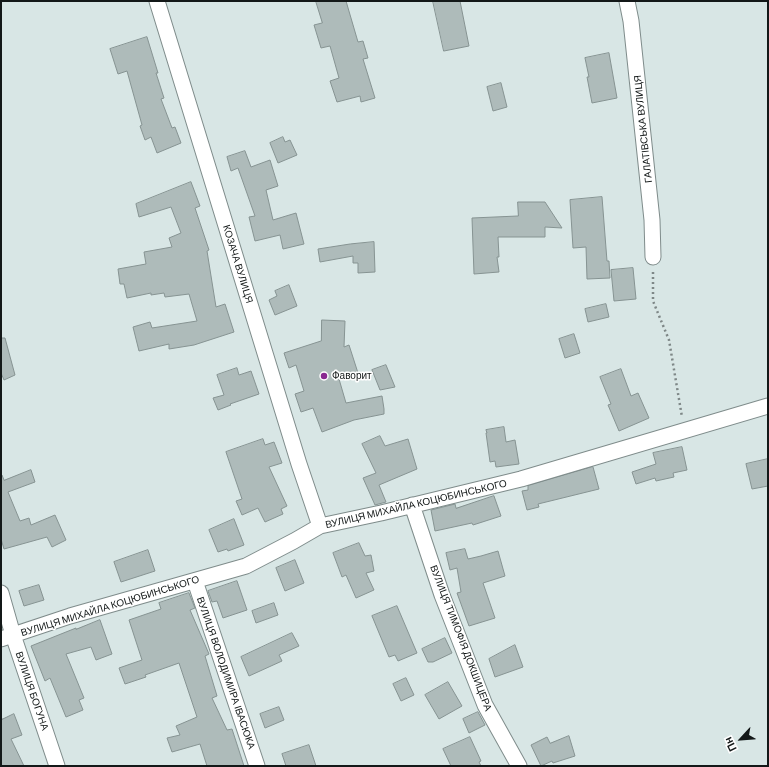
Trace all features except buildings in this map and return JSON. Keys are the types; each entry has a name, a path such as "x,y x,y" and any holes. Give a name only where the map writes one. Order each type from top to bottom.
{"street":[{"name":"КОЗАЧА ВУЛИЦЯ","path":"157,1 299,464 320,526"},
{"name":"ГАЛАТІВСЬКА ВУЛИЦЯ","path":"627,1 632,20 652,220 653,257"},
{"name":"ВУЛИЦЯ МИХАЙЛА КОЦЮБИНСЬКОГО","path":"7,637 70,616 246,566 320,526 521,479 768,406"},
{"name":"ВУЛИЦЯ ТИМОФІЯ ДОКШИЦЕРА","path":"412,505 442,595 485,705 519,766"},
{"name":"ВУЛИЦЯ ВОЛОДИМИРА ІВАСЮКА","path":"195,581 257,766"},
{"name":"ВУЛИЦЯ БОГУНА","path":"1,594 7,637 57,766"}],"path":[{"path":"653,257 653,301 669,340 685,430"}],"place":[{"name":"Фаворит","path":"324,376"}]}
